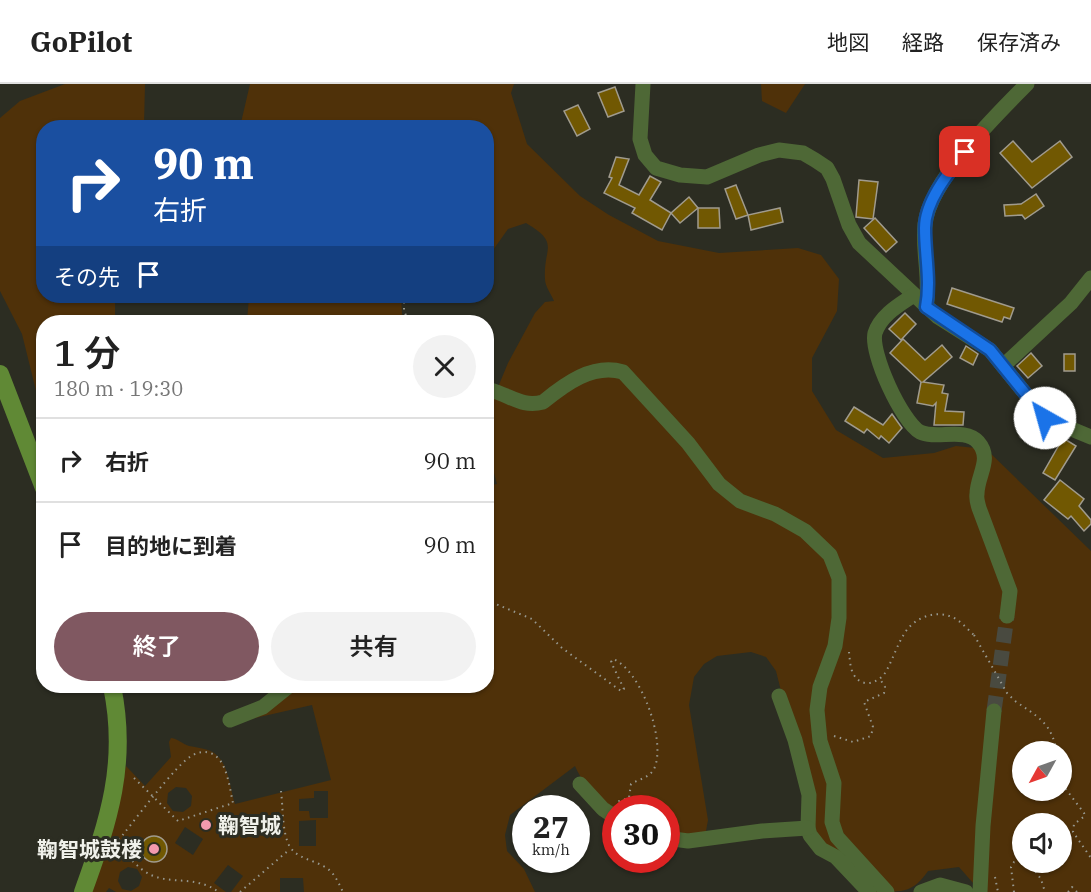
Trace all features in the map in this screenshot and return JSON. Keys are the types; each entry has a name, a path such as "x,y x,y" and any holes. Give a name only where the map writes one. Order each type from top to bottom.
{"street":[{"path":"651,84 642,91 640,139 645,154 657,168 680,175 708,177 759,155 778,150 803,153 815,160 827,168 833,179 849,225 859,243 926,307 990,350 1045,418 1091,437"},
{"path":"926,307 929,293 925,227 927,211 951,171 980,132 1027,84"},
{"path":"1003,366 1071,303 1091,278"},
{"path":"914,295 891,310 880,322 874,336 877,353 899,405 917,431 928,435 975,438 984,452 985,460 976,494 1010,591 1007,616"},
{"path":"494,391 517,402 528,405 536,404 543,402 578,377 605,370 623,372 688,443 719,484 740,501 775,514 805,531 830,555 840,578 839,618 835,646 820,687 817,713 820,741 834,783 834,831 887,892"},
{"path":"0,374 36,467"},
{"path":"83,892 102,839 114,792 119,754 119,717 114,693"},
{"path":"230,720 263,707 281,693"},
{"path":"779,696 795,740 809,795 808,828 810,835 820,849 836,857 869,892"},
{"path":"980,892 983,826 994,711"},
{"path":"580,784 602,808"},
{"path":"680,840 688,841 762,831 808,828"},
{"path":"921,892 940,885 966,892"}],"path":[{"path":"494,603 532,619 562,648 622,691 623,685 611,662 615,659 630,672 643,690 657,734 655,767 646,778 631,784 629,798 614,803 592,798"},
{"path":"849,651 852,670 858,680 869,684 879,680 905,632 924,617 942,615 952,617 974,635 1007,693 1048,726 1053,741"},
{"path":"817,713 837,738 848,742 864,740 871,736 873,731 864,702 886,690 879,680"},
{"path":"134,778 153,799 178,821 233,803 224,767 218,758 209,752 193,755 184,762 153,799 116,843 127,857 149,874 206,883 219,892"},
{"path":"281,791 286,836 290,849 298,856 325,866 335,876 343,892"},
{"path":"1072,797 1084,813 1084,816 1074,824 1073,832 1091,858"},
{"path":"240,892 290,849"},
{"path":"1012,865 1014,892"},
{"path":"1036,873 1045,892"},
{"path":"1068,892 1072,887 1077,892"}],"shaded area":[{"path":"65,84 145,84 144,120 36,120 36,303 115,303 115,315 36,315 36,391 22,334 0,291 0,118 20,101"},
{"path":"250,84 514,84 511,93 527,144 580,196 609,215 658,241 719,253 798,248 821,255 839,279 837,311 812,358 812,391 836,430 883,458 934,453 956,446 986,449 1091,551 1091,892 981,892 959,867 928,871 913,887 901,891 875,892 819,842 776,671 766,657 751,652 717,656 704,664 694,677 689,705 708,820 706,831 701,833 680,834 680,795 602,795 602,801 581,778 575,766 537,795 512,795 512,813 505,835 507,851 512,856 512,873 526,873 535,892 304,892 303,878 280,878 280,892 231,892 243,876 228,865 214,883 226,892 116,892 109,888 106,892 91,892 110,841 126,766 145,786 171,757 169,742 171,738 189,746 208,750 220,759 227,773 235,804 331,780 312,705 242,721 284,693 494,693 494,485 497,484 494,473 494,397 508,363 535,313 545,302 554,301 545,282 547,242 537,230 526,223 508,229 494,249 494,120 242,120","holes":["176,787 186,788 192,796 191,806 183,812 173,811 167,803 168,793","314,791 328,791 328,818 310,818 309,811 299,811 299,799 314,798","316,820 316,846 299,846 299,821","185,827 203,839 193,855 175,843","128,867 137,869 142,877 139,886 131,891 122,889 118,881 120,872"]},
{"path":"761,84 805,84 786,113 762,101"},
{"path":"248,303 401,303 402,315 248,315"}],"building":[{"path":"615,87 624,111 608,117 598,93"},
{"path":"578,105 590,129 577,136 564,111"},
{"path":"1013,141 1032,162 1060,141 1072,157 1032,188 1000,153"},
{"path":"616,157 629,159 619,185 639,195 650,176 661,182 650,200 671,213 662,230 632,213 635,208 604,193 612,178 609,177"},
{"path":"859,180 878,182 873,219 856,217"},
{"path":"736,185 748,215 736,219 725,189"},
{"path":"1036,194 1044,206 1025,219 1022,215 1005,216 1004,205 1021,204"},
{"path":"689,197 698,208 680,223 671,213"},
{"path":"698,208 719,208 720,228 698,228"},
{"path":"780,208 783,222 751,230 748,215"},
{"path":"875,218 897,242 886,252 864,228"},
{"path":"952,288 1014,308 1010,319 1004,317 1002,322 947,304"},
{"path":"905,313 916,324 901,340 889,329"},
{"path":"903,339 925,360 942,345 952,357 923,382 944,385 942,393 948,394 945,411 964,412 963,425 934,425 936,403 933,406 917,403 921,382 890,353"},
{"path":"966,346 978,354 973,365 960,358"},
{"path":"1031,353 1042,366 1028,378 1017,366"},
{"path":"1064,354 1075,354 1075,371 1064,371"},
{"path":"854,407 883,425 892,414 902,428 889,443 881,436 879,439 867,429 864,433 845,421"},
{"path":"1063,438 1076,446 1055,480 1043,473"},
{"path":"1060,480 1084,499 1079,506 1091,520 1091,524 1084,531 1071,516 1068,519 1044,500"},
{"name":"鞠智城鼓楼","path":"154,836 163,840 167,849 163,858 154,862 145,858 141,849 145,840"}],"tunnel":[{"path":"994,711 1007,616"}],"place":[{"name":"鞠智城","path":"206,825"},
{"name":"鞠智城鼓楼","path":"154,849"}],"route":[{"path":"965,152 927,211 925,227 929,293 926,307 990,350 1045,418"}]}
